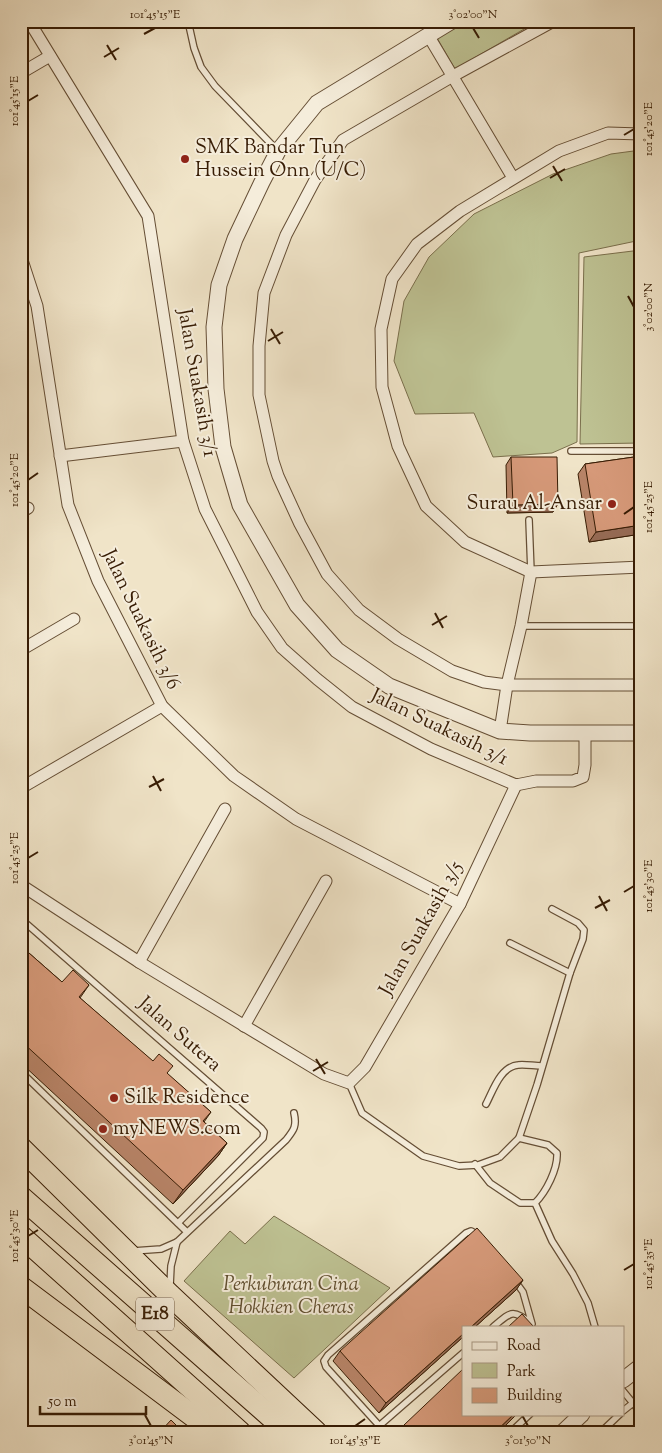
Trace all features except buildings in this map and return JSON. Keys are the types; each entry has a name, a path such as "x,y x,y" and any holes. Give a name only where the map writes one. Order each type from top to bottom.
{"highway":[{"path":"21,1148 170,1295 316,1432"},
{"name":"E18","path":"21,1197 288,1432"},
{"name":"E18","path":"21,1236 240,1432"},
{"path":"21,1287 218,1432"}],"street":[{"name":"Jalan Suakasih 3/1","path":"29,21 148,216 183,441 205,509 257,612 282,648 316,679 352,707 431,749 516,785 536,781 573,781 583,777 586,765 585,733"},
{"path":"452,21 318,103 278,151 235,239 220,286 214,327 216,389 224,447 240,505 297,605 336,650 389,686 500,731 530,733 641,733"},
{"path":"559,21 550,23 453,76 343,140 315,180 286,235 264,293 259,346 259,395 273,462 300,524 328,574 359,610 398,639 452,671 484,682 507,685 641,685"},
{"path":"428,35 514,178"},
{"path":"21,73 50,56"},
{"path":"641,134 608,133 560,151 460,210 417,244 392,278 382,329 382,387 398,446 426,506 465,542 531,572 641,567"},
{"name":"Jalan Suakasih 3/6","path":"21,257 36,306 68,505 98,581 162,706 234,776 296,818 460,904"},
{"path":"60,456 183,441"},
{"path":"500,731 507,685 531,572"},
{"path":"21,650 74,619"},
{"path":"21,788 162,706"},
{"name":"Jalan Suakasih 3/5","path":"349,1083 365,1067 460,904 516,785"},
{"path":"139,962 225,809"},
{"path":"244,1026 326,882"},
{"path":"21,885 139,962 244,1026 324,1074 349,1083"},
{"path":"624,1379 641,1366"},
{"path":"563,1432 580,1416"}],"lane":[{"path":"188,21 194,48 201,67 215,86 278,151"},
{"path":"571,451 641,451"},
{"path":"529,520 531,572"},
{"path":"521,626 641,626"},
{"path":"349,1083 362,1113 423,1156 459,1166 478,1164 500,1157 519,1138 537,1085 570,973 583,940 584,930 578,924 552,909"},
{"name":"Jalan Sutera","path":"21,919 264,1132 263,1138 178,1223"},
{"path":"510,943 570,973"},
{"path":"486,1104 500,1077 507,1069 516,1065 542,1066"},
{"path":"21,1072 187,1232"},
{"path":"126,1252 161,1249 177,1242 286,1140 296,1123 294,1114"},
{"path":"475,1164 490,1183 520,1203 535,1203 545,1193 558,1160 557,1153 548,1145 519,1138"},
{"path":"535,1203 552,1241 573,1274 588,1303 595,1326"},
{"path":"385,1432 326,1367 324,1361 328,1355 466,1233 471,1231 481,1238"},
{"path":"170,1295 171,1266 177,1242"},
{"path":"513,1277 523,1292 533,1325"},
{"path":"495,1326 507,1315 513,1313 520,1315 533,1325"},
{"path":"380,1426 462,1354"},
{"path":"624,1392 641,1413"},
{"path":"624,1410 633,1403"},
{"path":"511,1432 528,1416"},
{"path":"601,1432 618,1416"}],"green space":[{"path":"466,21 538,21 455,69 437,38"},
{"path":"641,150 641,240 579,253 577,442 552,453 493,457 474,413 415,414 394,361 404,301 429,257 474,214 553,174 611,154"},
{"path":"641,250 641,443 580,444 584,257"},
{"name":"Perkuburan Cina Hokkien Cheras","path":"274,1216 390,1288 294,1378 184,1281 230,1231 245,1244"}],"place":[{"name":"SMK Bandar Tun Hussein Onn (U/C)","path":"185,159"},
{"name":"Surau Al-Ansar","path":"612,504"},
{"name":"Silk Residence","path":"114,1098"},
{"name":"myNEWS.com","path":"103,1129"}]}
